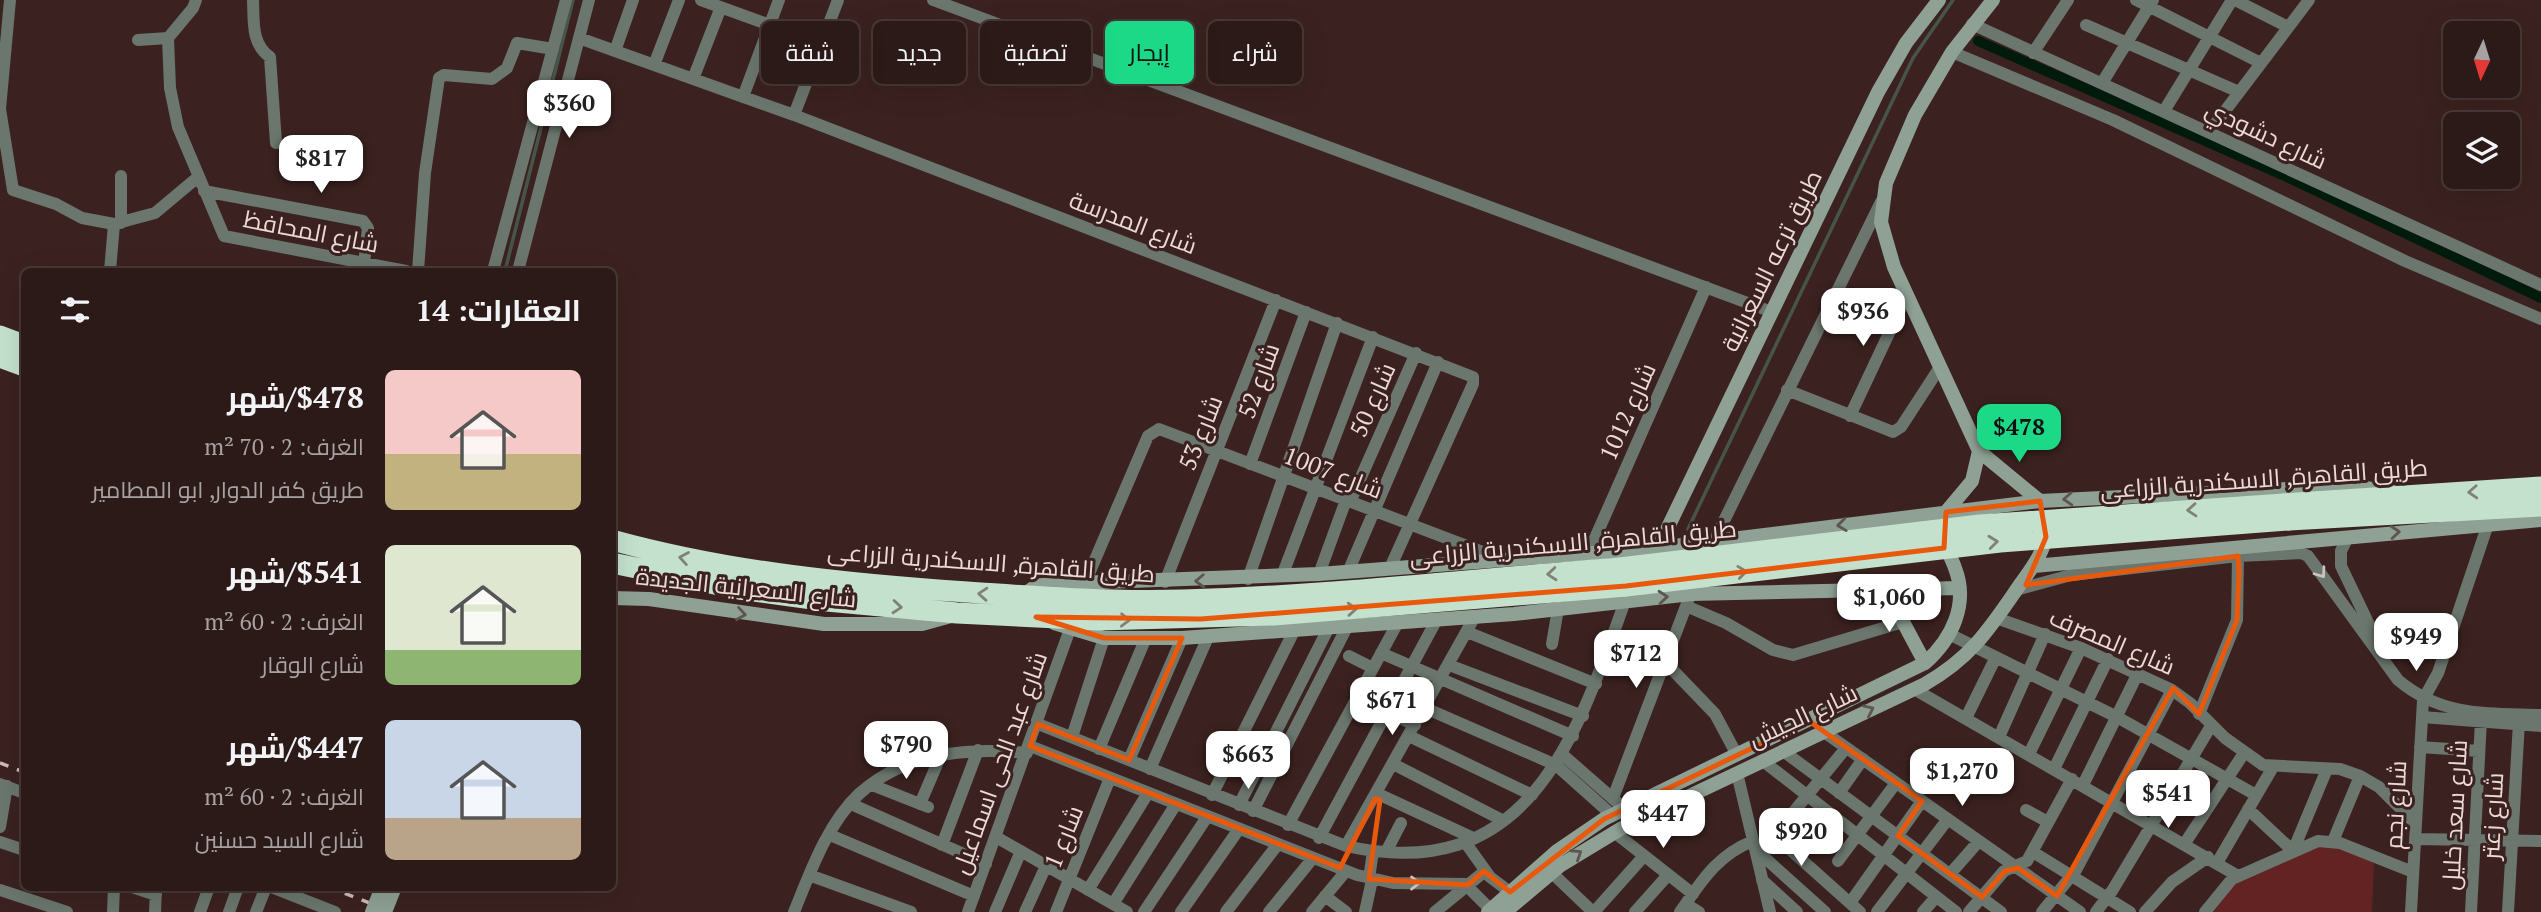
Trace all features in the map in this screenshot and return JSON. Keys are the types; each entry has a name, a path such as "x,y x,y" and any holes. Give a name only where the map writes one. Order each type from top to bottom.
{"highway":[{"path":"6,341 21,362"},
{"name":"طريق القاهرة, الاسكندرية الزراعى","path":"2286,512 2404,496 2541,487"},
{"name":"طريق القاهرة, الاسكندرية الزراعى","path":"616,564 739,589 957,612 1036,617 1201,619 1624,585 1980,525 2286,512 2541,506"},
{"name":"طريق القاهرة, الاسكندرية الزراعى","path":"616,541 659,553 770,573 877,586 1107,600 1624,585"}],"main road":[{"name":"طريق ترعه السعرانية","path":"1658,548 1878,92 1906,43 1939,0"},
{"path":"1993,0 1952,52 1904,137 1881,202 1884,238 1907,295 1979,451 2014,483 2040,501"},
{"path":"1946,512 1972,481 1979,451"},
{"path":"1022,596 1042,585 1248,579 1658,548 2040,501 2351,486 2383,489 2404,496"},
{"name":"شارع الجيش","path":"1504,907 1551,872 1614,832 1940,675 1975,647 1999,619 2034,566 2047,529 2040,501"},
{"name":"شارع الجيش","path":"1504,907 1570,841 1616,808 1737,755 1925,663 1949,634 1957,617 1959,588 1956,569 1943,537 1946,512"},
{"path":"2034,566 2541,520"},
{"path":"1036,617 1104,638 1145,640 1397,624 1558,609 1624,585 1688,600 1885,588 1959,588"},
{"path":"1885,588 1925,663"},
{"name":"شارع السعرانية الجديدة","path":"616,598 649,599 824,624 922,624 957,612"},
{"path":"372,912 380,891"},
{"path":"385,912 393,891"}],"street":[{"path":"10,0 2,52 0,109 13,190 56,204 89,220 118,224 155,213 198,177"},
{"path":"138,40 168,38 193,8 196,0"},
{"path":"253,0 256,40 259,48 270,57 276,143"},
{"path":"494,268 566,0"},
{"path":"519,268 589,0"},
{"path":"615,51 632,0"},
{"path":"654,65 679,0"},
{"path":"701,0 761,22"},
{"path":"771,21 779,0"},
{"path":"794,115 838,0"},
{"path":"933,0 1772,312"},
{"path":"2033,52 2068,0"},
{"path":"2136,0 2151,3 2261,63"},
{"path":"2164,111 2233,0 2288,27"},
{"path":"2208,132 2309,0"},
{"path":"2102,83 2151,3"},
{"path":"693,79 721,7"},
{"name":"شارع دشودي","path":"1972,24 2541,285"},
{"path":"2086,25 2239,92"},
{"name":"شارع المحافظ","path":"168,38 172,106 221,234 228,238 388,268"},
{"name":"شارع المدرسة","path":"579,38 794,115 1416,353 1475,381 1390,568"},
{"path":"418,268 425,173 439,78 444,75 492,79 507,68 517,43 553,49"},
{"path":"743,97 761,49"},
{"path":"1952,52 2113,120 2405,261 2541,319"},
{"path":"111,268 118,224 121,176"},
{"path":"205,191 363,221 368,228 364,264"},
{"path":"1714,541 1881,202"},
{"name":"شارع 1012","path":"1588,554 1706,288"},
{"path":"1850,416 1907,295"},
{"name":"شارع 53","path":"1165,582 1276,300"},
{"name":"شارع 52","path":"1251,464 1306,312"},
{"path":"1248,579 1337,323"},
{"path":"1282,576 1373,337"},
{"name":"شارع 50","path":"1319,574 1348,501 1416,353"},
{"path":"1348,572 1438,362"},
{"path":"1787,390 1890,432 1898,430 1940,367"},
{"name":"شارع 1007","path":"1085,583 1148,436 1159,429 1504,560"},
{"name":"شارع نجم","path":"2411,912 2423,700 2438,673 2488,524"},
{"path":"2348,537 2341,551 2341,566 2398,680 2423,700 2461,711 2541,715"},
{"path":"2016,590 2071,575 2238,556 2293,553 2308,556 2389,665"},
{"path":"2199,714 2237,620 2238,556"},
{"path":"1038,724 1319,838 1348,847 1379,852 1441,849 1469,840 1503,820 1532,795 1560,760 1583,716 1595,684 1624,585"},
{"path":"1425,708 1560,760 1616,808 1688,600 1773,650 1793,655 1903,622"},
{"path":"1552,644 1558,609"},
{"path":"1312,912 1343,870 1348,847 1376,793 1474,618"},
{"name":"شارع المصرف","path":"1999,619 2108,659 2172,690 2244,753 2273,767 2327,769 2360,776 2379,787 2416,824"},
{"path":"1319,838 1436,621"},
{"path":"1288,825 1397,624"},
{"path":"1253,811 1347,627"},
{"name":"شارع عبد الحى اسماعيل","path":"968,912 1038,724 1070,629"},
{"path":"1239,805 1328,629"},
{"path":"1212,794 1294,631"},
{"path":"1467,632 1595,684"},
{"path":"1949,634 2117,717 2256,795"},
{"path":"1999,737 2045,634"},
{"path":"1150,769 1208,637"},
{"path":"1072,737 1104,638"},
{"path":"1129,760 1182,638"},
{"path":"1100,748 1145,640"},
{"path":"2029,754 2081,648"},
{"path":"1381,653 1440,681 1573,736"},
{"path":"1349,656 1373,668"},
{"path":"1966,718 1996,657"},
{"path":"2054,769 2108,659"},
{"path":"1665,662 1715,714 1737,755"},
{"path":"1449,665 1583,716"},
{"path":"1969,912 2004,871 2018,868 2033,852 2049,822 2117,717 2138,673"},
{"path":"1914,689 2238,876"},
{"path":"2042,912 2072,876 2172,690"},
{"path":"1387,712 1412,731 1532,795"},
{"path":"2422,717 2519,722 2541,726"},
{"name":"شارع سعد خليل","path":"2471,912 2481,720"},
{"name":"شارع زعتر","path":"2508,912 2519,722"},
{"path":"2096,912 2211,726"},
{"path":"1824,732 2080,912"},
{"path":"1241,736 1268,748"},
{"path":"2420,747 2480,751"},
{"path":"1686,903 1718,862 1756,848 1775,836 1846,748"},
{"path":"942,845 978,750"},
{"path":"797,911 809,875 830,835 851,804 872,785 902,768 941,755 978,750 1028,750 1110,778 1370,879 1468,885 1504,907"},
{"path":"1783,751 2001,912"},
{"path":"2185,844 2244,753"},
{"path":"872,785 924,806 941,755"},
{"path":"1839,793 1863,759"},
{"path":"1763,761 1956,912"},
{"path":"1393,764 1503,820"},
{"path":"2145,912 2172,882 2212,860 2248,809 2273,767"},
{"path":"2292,850 2327,769"},
{"path":"1737,773 1770,912"},
{"path":"2333,841 2360,776"},
{"name":"شارع 1","path":"1056,912 1110,778"},
{"path":"1838,861 1896,783"},
{"path":"0,827 4,785 21,792"},
{"path":"1088,890 1148,793"},
{"path":"1376,793 1469,840 1504,907"},
{"path":"1775,836 1855,908 1883,856 1922,801"},
{"path":"851,804 986,864"},
{"path":"1108,906 1176,804"},
{"path":"2248,809 2292,850"},
{"path":"2025,810 2049,822"},
{"path":"1796,855 1830,816"},
{"path":"1144,912 1207,817"},
{"path":"1877,912 1948,819"},
{"path":"1365,912 1370,879 1379,852 1401,823"},
{"path":"1181,912 1239,829"},
{"path":"1614,832 1668,875 1686,903 1699,912"},
{"path":"830,835 974,897"},
{"path":"996,837 1088,890 1108,906 1127,912"},
{"path":"2415,839 2541,841"},
{"path":"1950,874 1979,841"},
{"path":"2205,912 2238,876 2312,842 2333,841 2413,872"},
{"path":"0,842 21,849"},
{"path":"1226,912 1278,844"},
{"path":"1756,848 1825,912"},
{"path":"995,912 1021,851"},
{"path":"2033,852 2130,912"},
{"path":"1551,872 1594,912 1644,856"},
{"path":"1269,912 1313,858"},
{"path":"1025,912 1046,866"},
{"path":"1435,912 1485,871"},
{"path":"809,875 911,912"},
{"path":"1642,909 1668,875"},
{"path":"1762,879 1797,912"},
{"path":"0,890 67,912"},
{"path":"113,912 114,891"},
{"path":"155,912 156,891"},
{"path":"200,912 208,891"},
{"path":"229,912 237,891"},
{"path":"256,912 266,891"},
{"path":"276,891 304,906 335,912"},
{"path":"1325,896 1346,912"},
{"path":"1923,912 1936,897"}],"highlighted area":[{"path":"2040,501 2046,537 2026,585 2238,556 2239,572 2237,620 2199,714 2173,688 2057,896 2018,868 2005,871 1982,897 1898,836 1922,801 1809,721 1604,819 1510,892 1484,871 1468,885 1369,879 1380,800 1375,799 1340,868 1030,746 1038,724 1129,760 1182,638 1104,638 1036,617 1201,619 1626,586 1944,548 1946,512"}],"shaded area":[{"path":"2326,841 2374,863 2372,912 2214,912 2234,882"}],"waterway":[{"path":"506,268 573,0"},
{"path":"1688,529 1913,58 1953,0"},
{"path":"1978,41 2289,178 2541,298"}],"railway":[{"path":"0,763 21,771"},
{"path":"338,891 393,912"}]}
